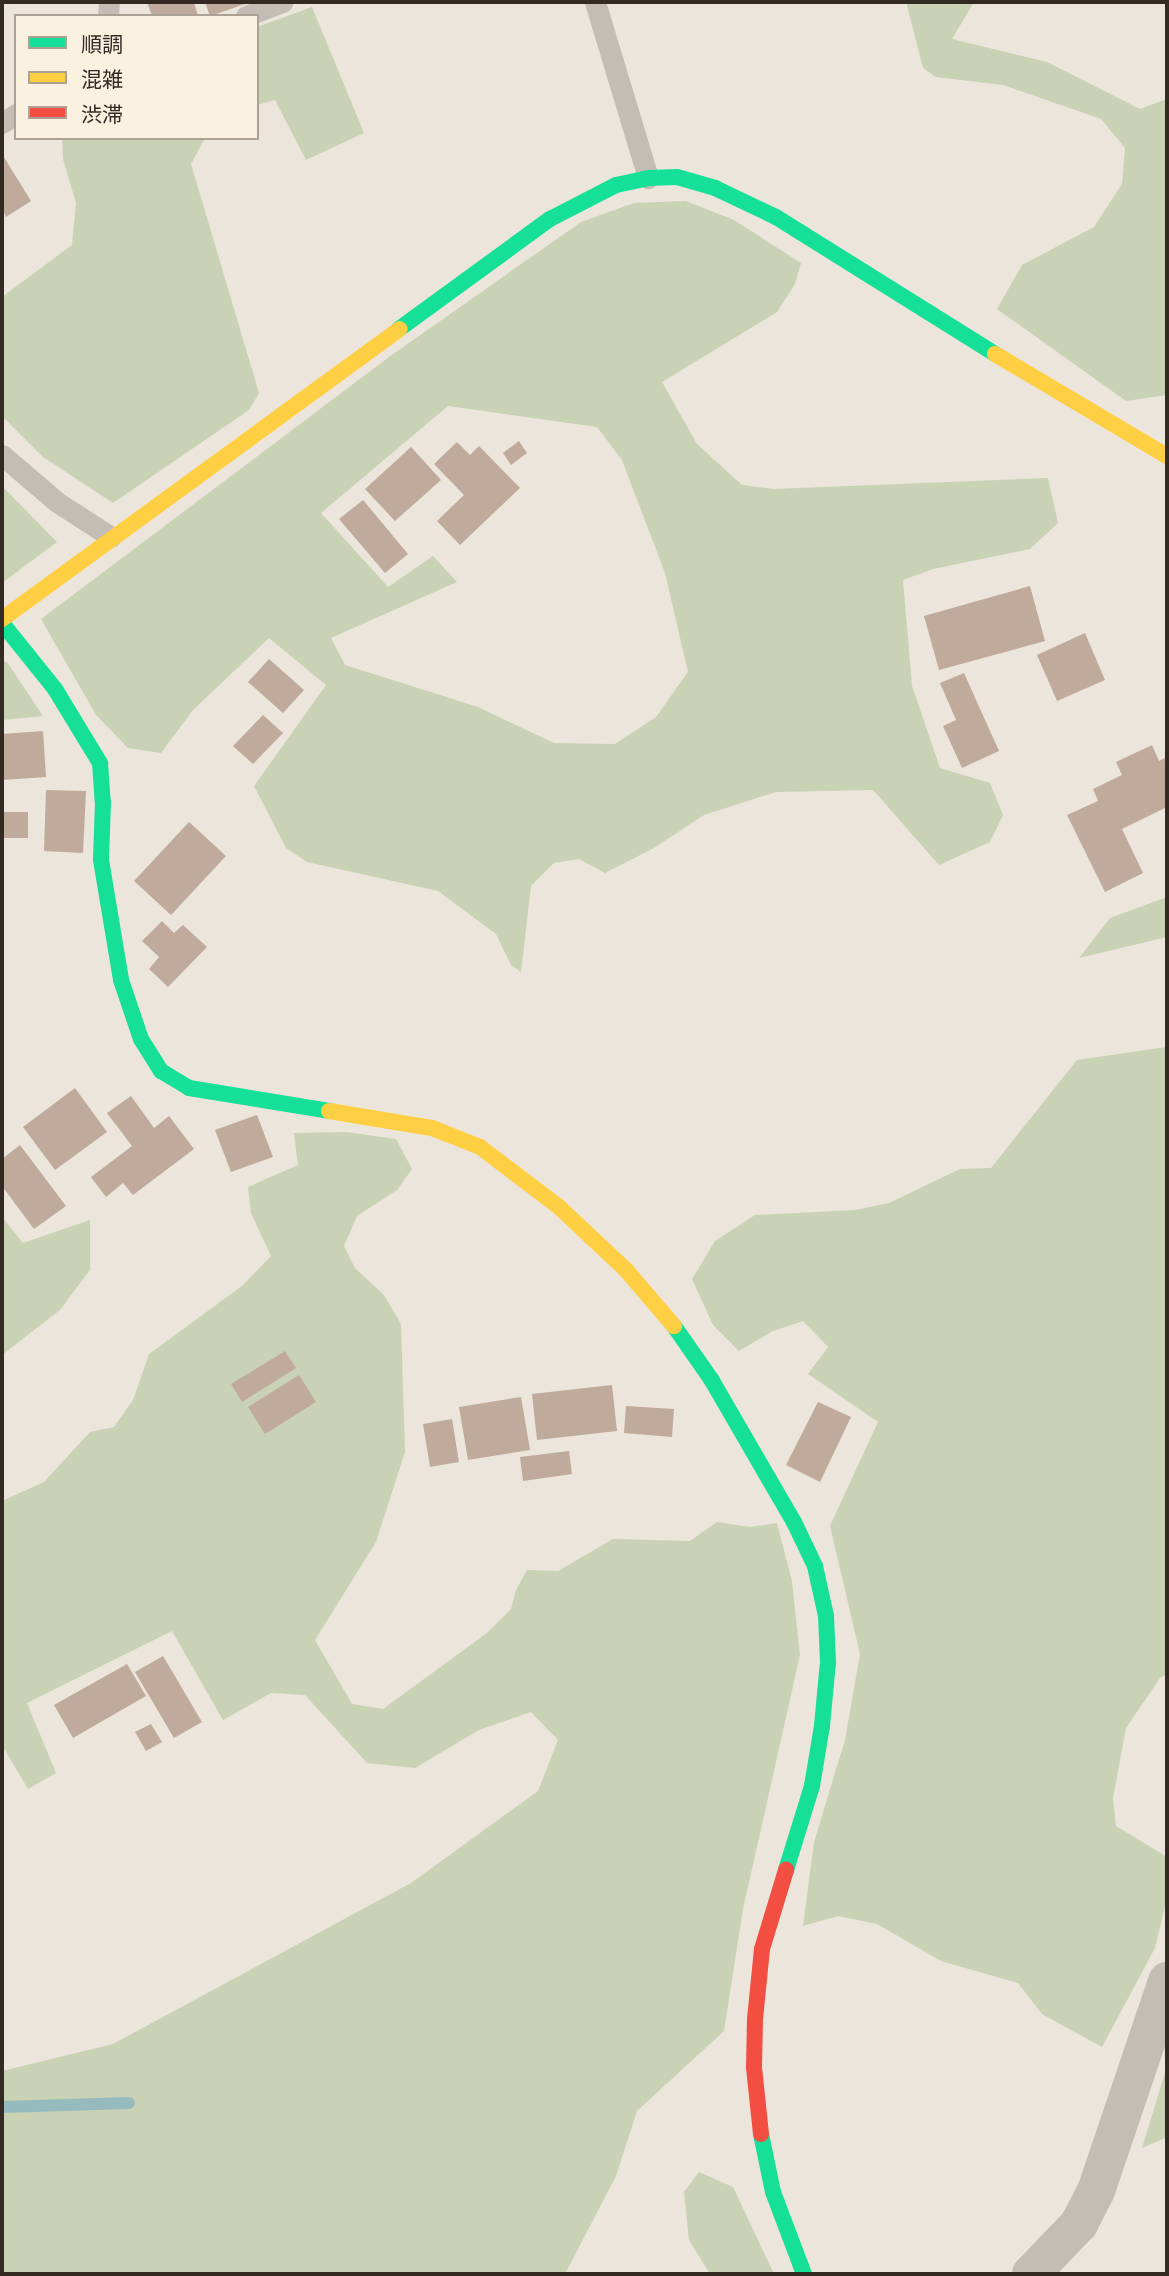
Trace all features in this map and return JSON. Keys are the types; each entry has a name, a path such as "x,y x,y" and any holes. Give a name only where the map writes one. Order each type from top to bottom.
{"street":[{"path":"804,2274 773,2192 759,2122 754,2067 755,2019 762,1950 812,1786 822,1726 828,1662 827,1616 816,1566 794,1522 710,1379 663,1310 626,1270 559,1207 514,1172 480,1147 432,1128 189,1088 161,1071 141,1040 121,980 101,860 103,802 100,763 55,689 2,621 111,537 550,219 616,185 648,178 677,177 715,188 776,217 1037,381 1167,456"},
{"path":"1031,2274 1079,2224 1096,2191 1167,1981"}],"lane":[{"path":"251,14 282,2"},
{"path":"595,2 648,178"},
{"path":"2,455 57,502 111,537"}],"green space":[{"path":"906,2 974,2 952,39 1047,62 1140,109 1167,99 1167,395 1126,401 997,309 1022,265 1094,227 1122,184 1125,148 1101,119 1003,85 936,77 923,68"},
{"path":"312,7 364,133 306,160 275,100 259,104 259,26"},
{"path":"62,140 204,140 191,164 259,393 249,410 113,503 43,457 2,416 2,297 72,245 76,203 63,159"},
{"path":"686,201 734,220 801,263 795,284 777,312 662,382 697,444 742,485 774,489 1048,478 1058,523 1030,549 933,569 903,580 912,686 940,768 990,783 1003,815 990,842 939,865 873,790 776,792 704,815 654,848 605,873 579,859 554,863 531,886 521,972 511,965 496,934 438,891 307,862 286,848 254,786 326,685 269,638 193,710 161,753 128,748 96,715 41,619 389,357 581,222 634,203","holes":["448,406 597,427 622,460 665,573 688,672 656,717 615,744 554,743 478,707 345,665 331,638 457,582 433,556 388,587 321,513"]},
{"path":"2,486 57,542 2,583"},
{"path":"2,661 7,662 43,716 2,720"},
{"path":"1167,897 1167,937 1079,958 1110,918"},
{"path":"1167,1047 1167,1674 1160,1678 1126,1728 1113,1798 1116,1826 1167,1857 1167,1898 1155,1948 1102,2047 1042,2014 1018,1983 941,1961 877,1924 838,1916 803,1926 814,1842 845,1740 860,1654 830,1526 878,1422 808,1374 828,1347 803,1321 773,1331 739,1351 713,1325 692,1279 715,1241 755,1215 855,1210 889,1203 960,1169 991,1168 1077,1060"},
{"path":"347,1132 396,1139 412,1169 397,1190 357,1216 344,1246 355,1268 384,1295 401,1324 405,1452 376,1542 315,1640 352,1704 383,1709 487,1633 511,1609 516,1590 527,1570 558,1571 613,1539 690,1541 717,1522 750,1527 777,1523 792,1581 800,1655 743,1909 724,2031 637,2111 616,2176 565,2274 2,2274 2,2071 113,2044 411,1883 538,1791 558,1740 531,1712 479,1730 415,1768 367,1763 305,1695 271,1693 223,1720 172,1631 27,1703 56,1773 28,1789 2,1745 2,1501 44,1482 90,1432 114,1427 133,1400 149,1354 242,1286 271,1256 251,1213 248,1187 298,1165 294,1133"},
{"path":"2,1217 23,1243 90,1220 90,1270 60,1310 2,1355"},
{"path":"1167,2066 1167,2137 1142,2148"},
{"path":"699,2172 733,2187 774,2274 710,2274 689,2240 684,2192"}],"building":[{"path":"147,2 194,2 197,14 151,14"},
{"path":"205,2 251,2 216,14 209,14"},
{"path":"2,154 31,201 6,217 2,209"},
{"path":"519,441 527,453 511,465 503,453"},
{"path":"457,442 470,455 479,446 520,488 460,545 437,521 464,495 434,464"},
{"path":"411,447 441,480 395,521 365,489"},
{"path":"363,500 408,554 385,573 339,519"},
{"path":"1030,586 1045,641 939,670 924,616"},
{"path":"1085,633 1105,680 1057,701 1037,655"},
{"path":"269,659 304,690 283,713 248,682"},
{"path":"964,673 999,751 962,768 943,726 956,720 940,683"},
{"path":"263,715 283,733 253,764 233,746"},
{"path":"43,731 46,777 2,780 2,734"},
{"path":"1152,745 1159,761 1167,757 1167,807 1122,829 1143,873 1105,892 1067,815 1098,801 1093,789 1122,775 1116,762"},
{"path":"46,790 86,791 83,853 44,851"},
{"path":"2,812 28,812 28,838 2,838"},
{"path":"189,822 226,856 171,915 134,881"},
{"path":"162,921 174,933 183,925 207,947 168,987 149,969 159,957 142,941"},
{"path":"75,1088 107,1132 55,1170 23,1127"},
{"path":"131,1096 154,1128 169,1116 194,1149 133,1195 123,1183 106,1197 91,1177 132,1146 107,1113"},
{"path":"257,1115 273,1157 231,1172 215,1130"},
{"path":"20,1145 66,1206 34,1229 2,1186 2,1159"},
{"path":"285,1351 296,1368 242,1402 231,1384"},
{"path":"299,1375 316,1402 265,1434 248,1407"},
{"path":"612,1385 617,1431 537,1440 532,1394"},
{"path":"521,1397 530,1450 468,1460 459,1407"},
{"path":"818,1402 851,1417 820,1482 786,1465"},
{"path":"626,1406 674,1409 672,1437 624,1433"},
{"path":"452,1419 459,1462 430,1467 423,1424"},
{"path":"569,1451 572,1474 523,1481 520,1457"},
{"path":"163,1656 202,1722 174,1738 135,1672"},
{"path":"127,1664 146,1696 73,1738 54,1705"},
{"path":"151,1724 162,1742 146,1751 135,1732"}],"waterway":[{"path":"2,2107 129,2103"}],"traffic: fast":[{"path":"399,329 550,219 616,185 648,178 677,177 715,188 776,217 995,354"},
{"path":"2,623 55,689 100,763 103,802 101,860 121,980 141,1039 161,1071 189,1088 329,1111"},
{"path":"674,1326 711,1379 794,1522 815,1566 826,1616 828,1662 822,1726 812,1786 786,1870"},
{"path":"761,2134 773,2192 804,2274"}],"traffic: slow":[{"path":"2,619 399,329"},
{"path":"995,354 1167,456"},
{"path":"329,1111 432,1128 480,1147 559,1207 626,1270 674,1326"}],"traffic: jam":[{"path":"761,2134 754,2067 755,2019 762,1949 786,1870"}]}
